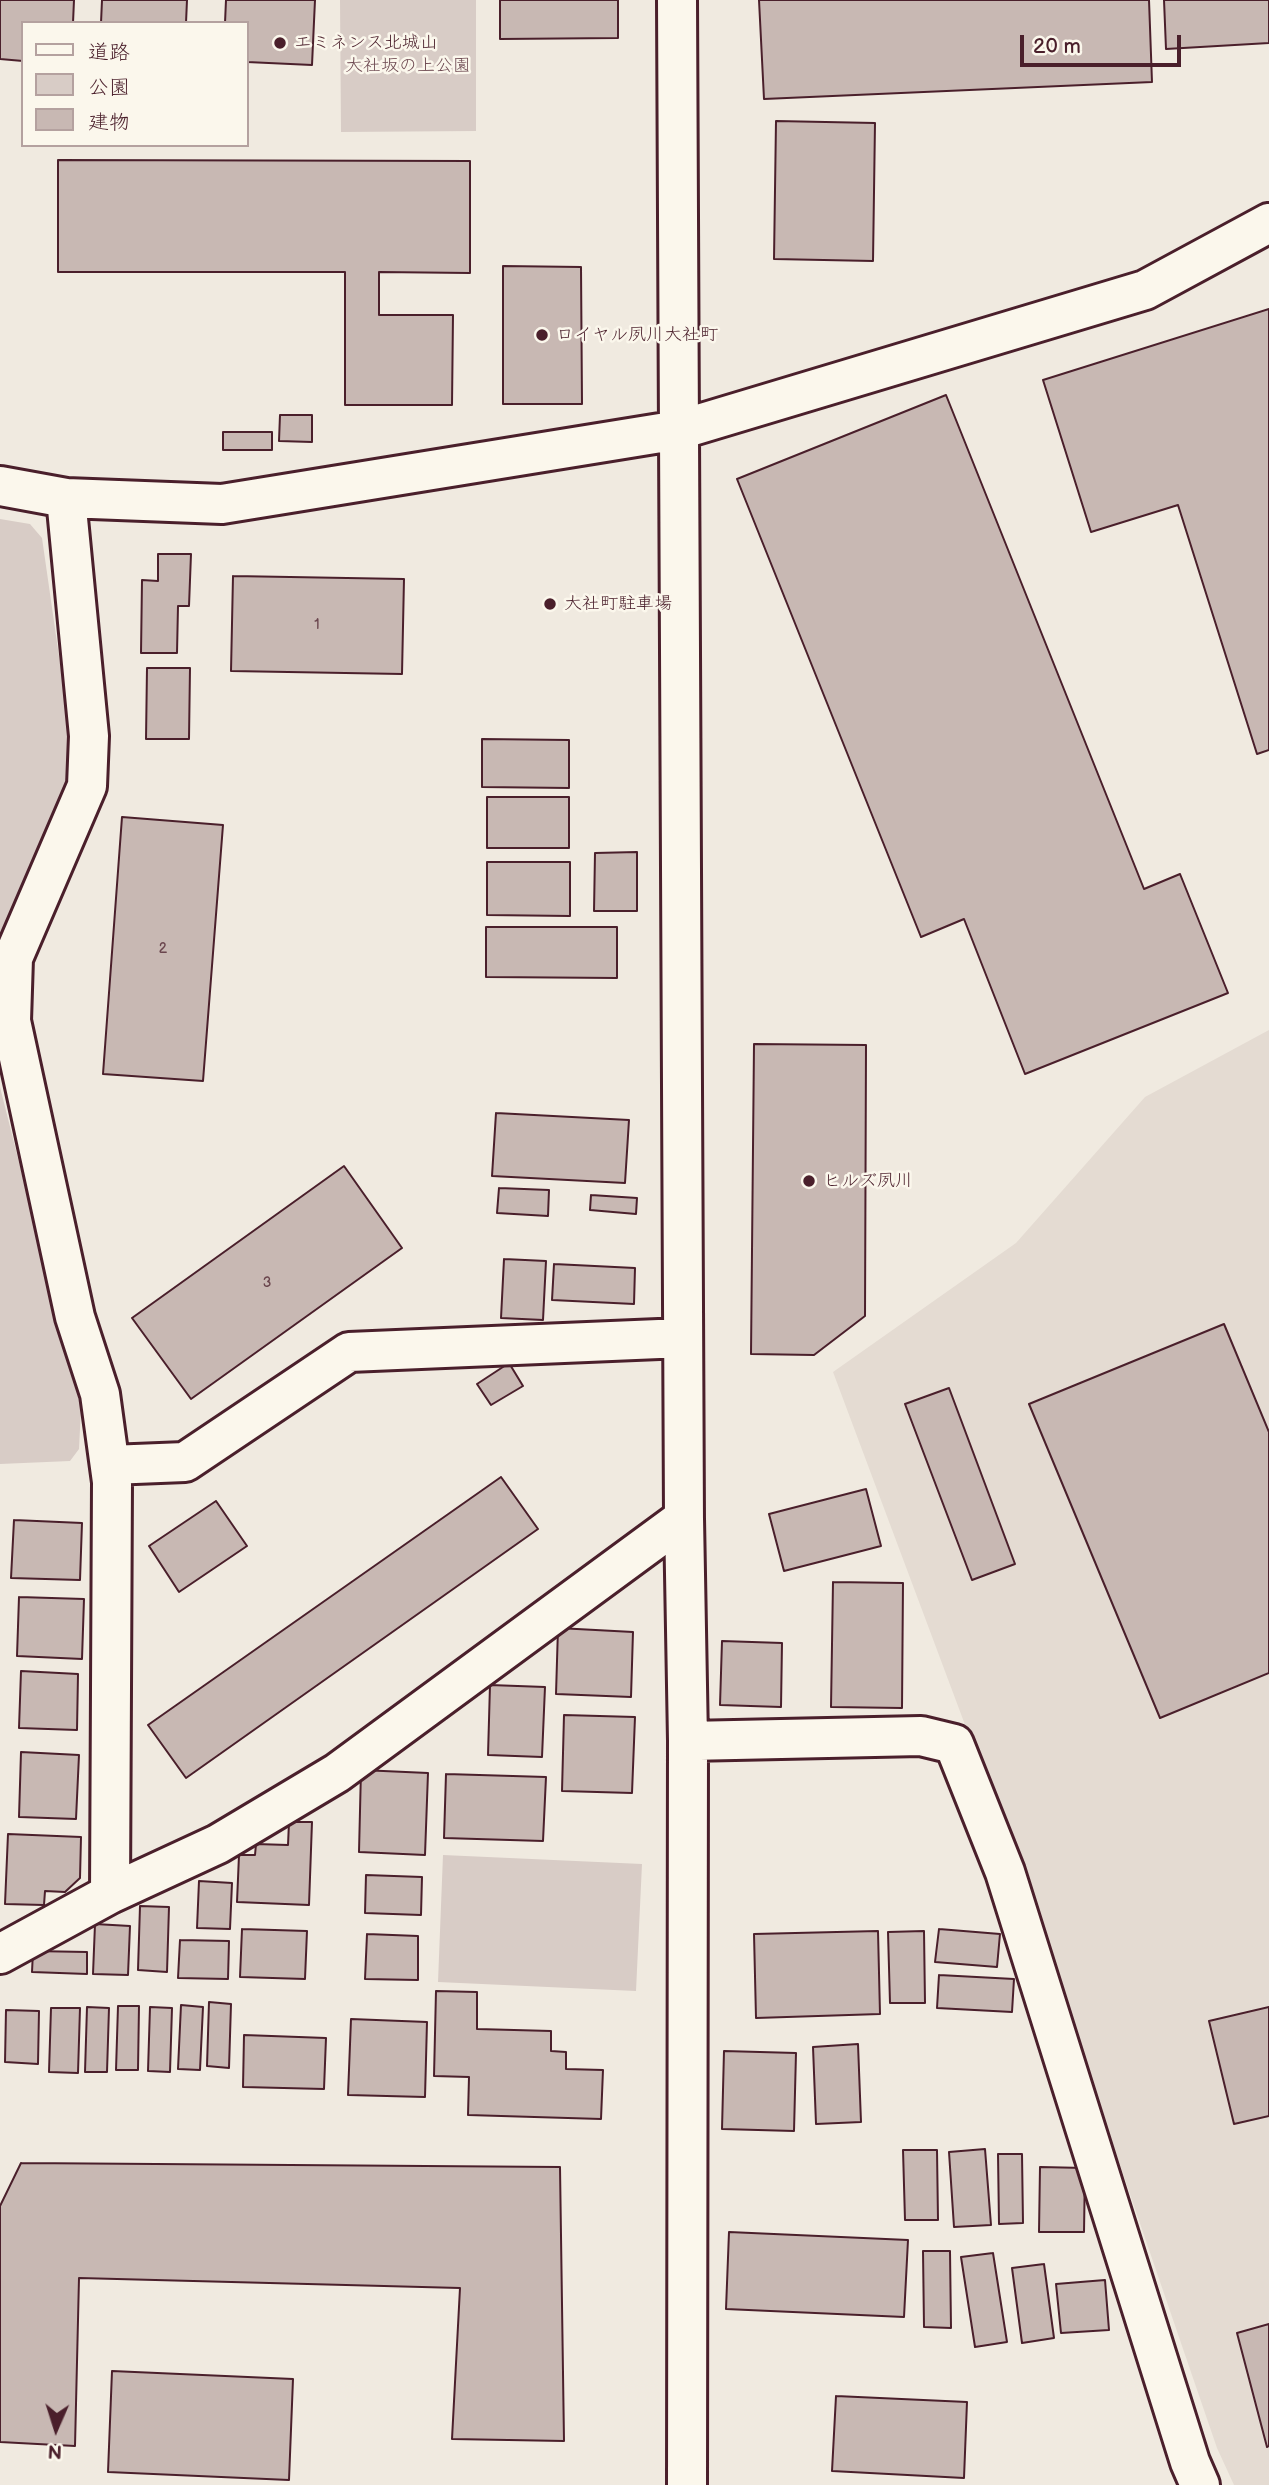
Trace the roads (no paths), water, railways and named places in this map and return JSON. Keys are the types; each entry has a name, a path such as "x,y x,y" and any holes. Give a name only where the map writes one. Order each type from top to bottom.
{"street":[{"path":"677,0 684,1518 688,1741 687,2485"},
{"path":"0,486 66,498 222,504 679,430 1145,290 1269,223"},
{"path":"66,498 89,736 87,786 13,958 11,1021 75,1317 100,1394 112,1482 110,1894"},
{"path":"110,1465 185,1462 349,1352 683,1338"},
{"path":"0,1954 110,1894 218,1844 337,1773 684,1518"},
{"path":"688,1741 922,1737 954,1744 1005,1872 1186,2449 1200,2485"}],"place":[{"name":"エミネンス北城山","path":"280,43"},
{"name":"ロイヤル夙川大社町","path":"542,335"},
{"name":"大社町駐車場","path":"550,604"},
{"name":"ヒルズ夙川","path":"809,1181"}],"park label":[{"name":"大社坂の上公園","path":"408,66"}]}
